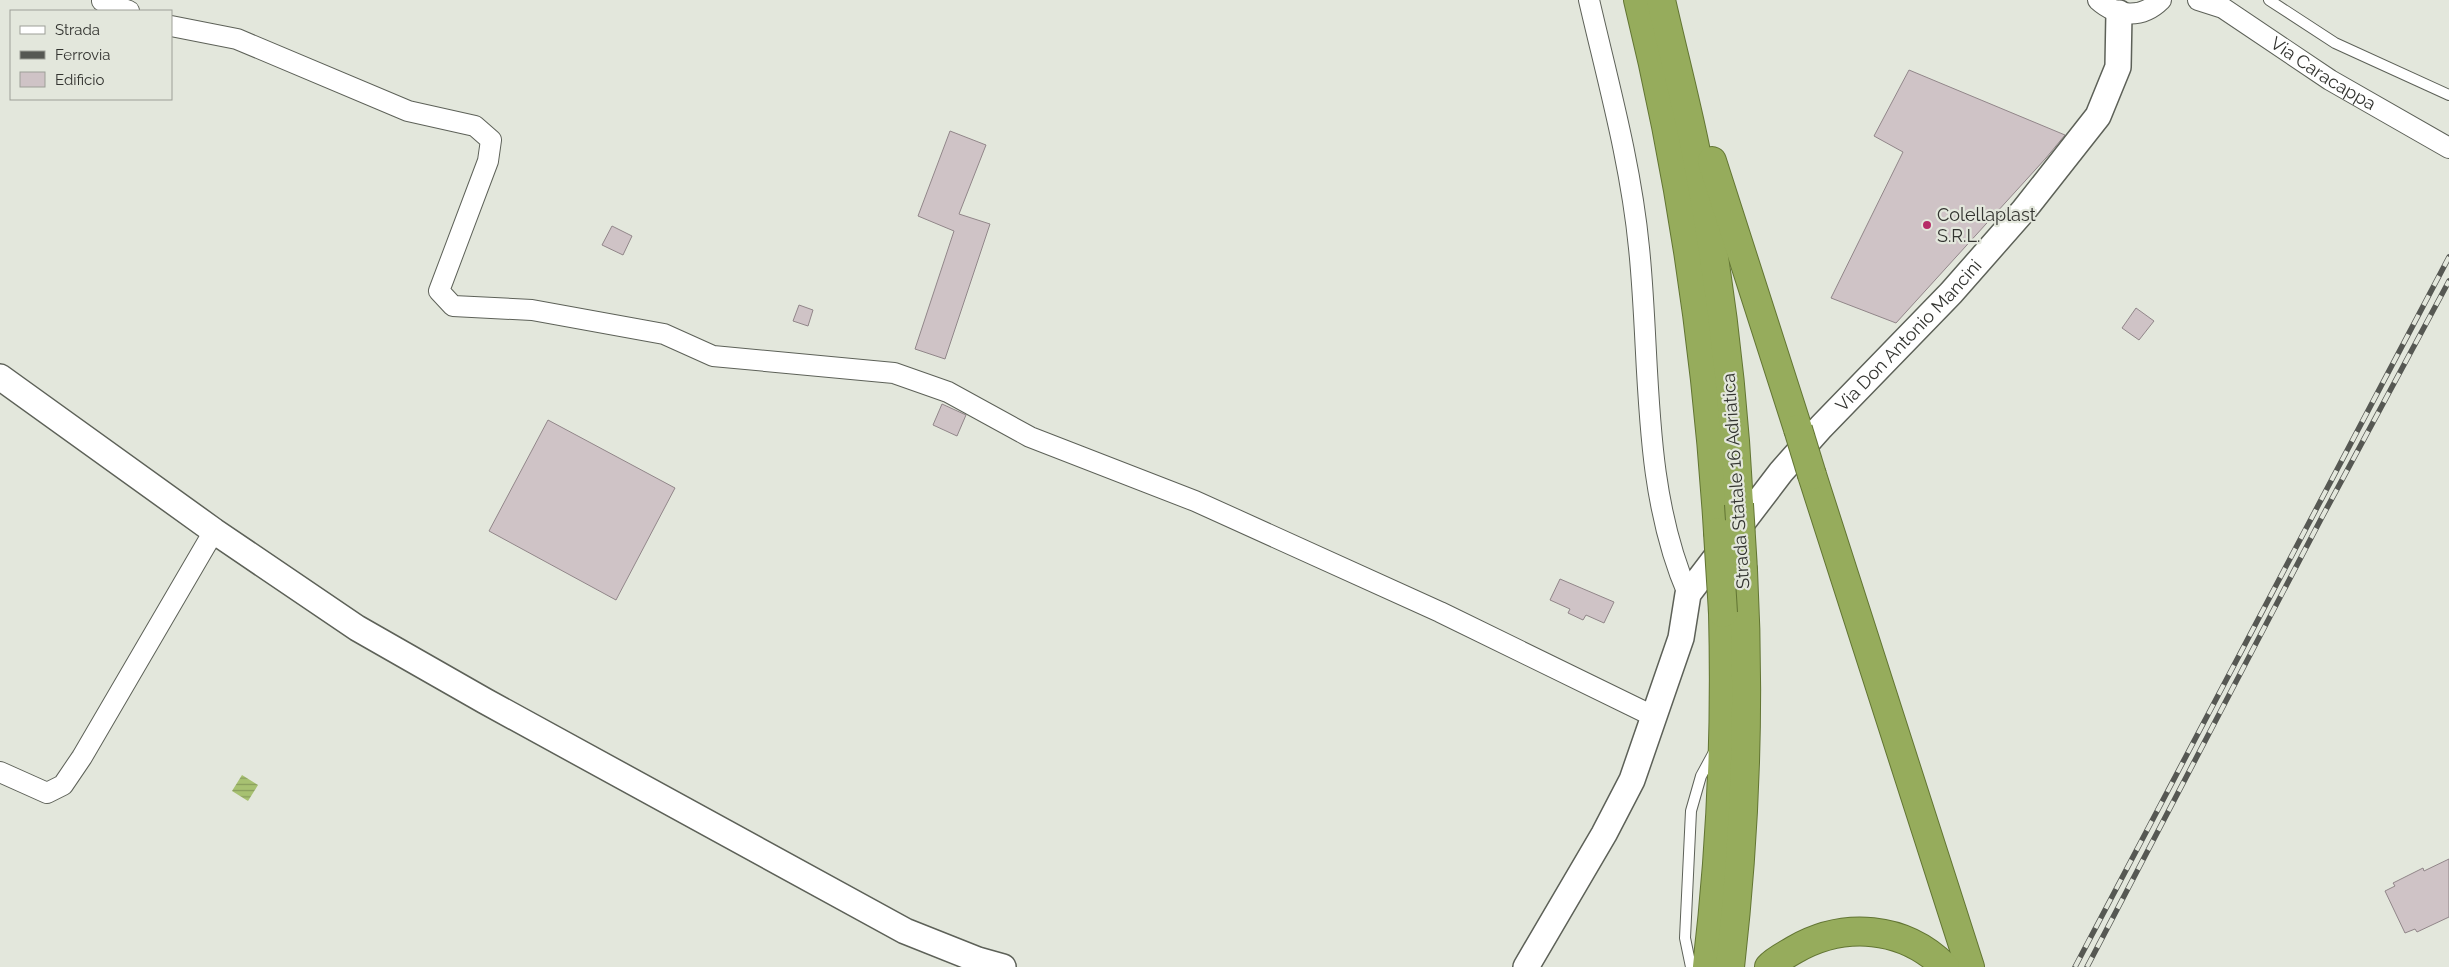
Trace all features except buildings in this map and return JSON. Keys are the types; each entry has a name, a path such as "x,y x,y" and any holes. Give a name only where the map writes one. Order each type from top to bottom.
{"highway":[{"name":"Strada Statale 16 Adriatica","path":"1638,0 1675,166 1697,306 1713,451 1724,613 1723,736 1714,910 1707,967"},
{"name":"Strada Statale 16 Adriatica","path":"1661,0 1695,147 1717,278 1730,386 1739,504 1746,630 1744,794 1730,967"},
{"path":"1670,36 1809,428 1812,475 1970,967"},
{"path":"1769,967 1809,942 1852,931 1899,936 1934,956 1945,967"}],"street":[{"path":"1526,967 1604,834 1632,780 1681,638 1688,594 1672,551 1652,443 1640,249 1633,191 1589,0"},
{"path":"2098,0 2106,8 2119,13 2134,14 2148,10 2161,0"},
{"name":"Via Caracappa","path":"2198,0 2223,8 2330,80 2418,133 2449,148"},
{"path":"102,1 125,10"},
{"name":"Via Don Antonio Mancini","path":"1688,594 1781,472 1809,428 1951,293 2024,210 2098,116 2118,67 2119,13"},
{"path":"172,26 237,39 408,111 475,126 491,140 488,161 439,291 452,306 532,310 664,334 713,356 894,373 948,392 1030,437 1195,501 1440,612 1655,717"},
{"path":"0,377 214,531 356,628 904,931 978,960 1003,967"},
{"path":"0,772 47,793 63,785 82,757 214,531"}],"lane":[{"path":"2269,0 2335,43 2449,95"},
{"path":"1691,967 1685,938 1691,811 1701,776 1723,736"}],"shaded area":[{"path":"242,775 258,785 248,801 232,791"}],"railway":[{"path":"2075,967 2449,257"},
{"path":"2087,967 2321,519 2449,281"}],"place":[{"name":"Colellaplast S.R.L.","path":"1927,225"}]}
